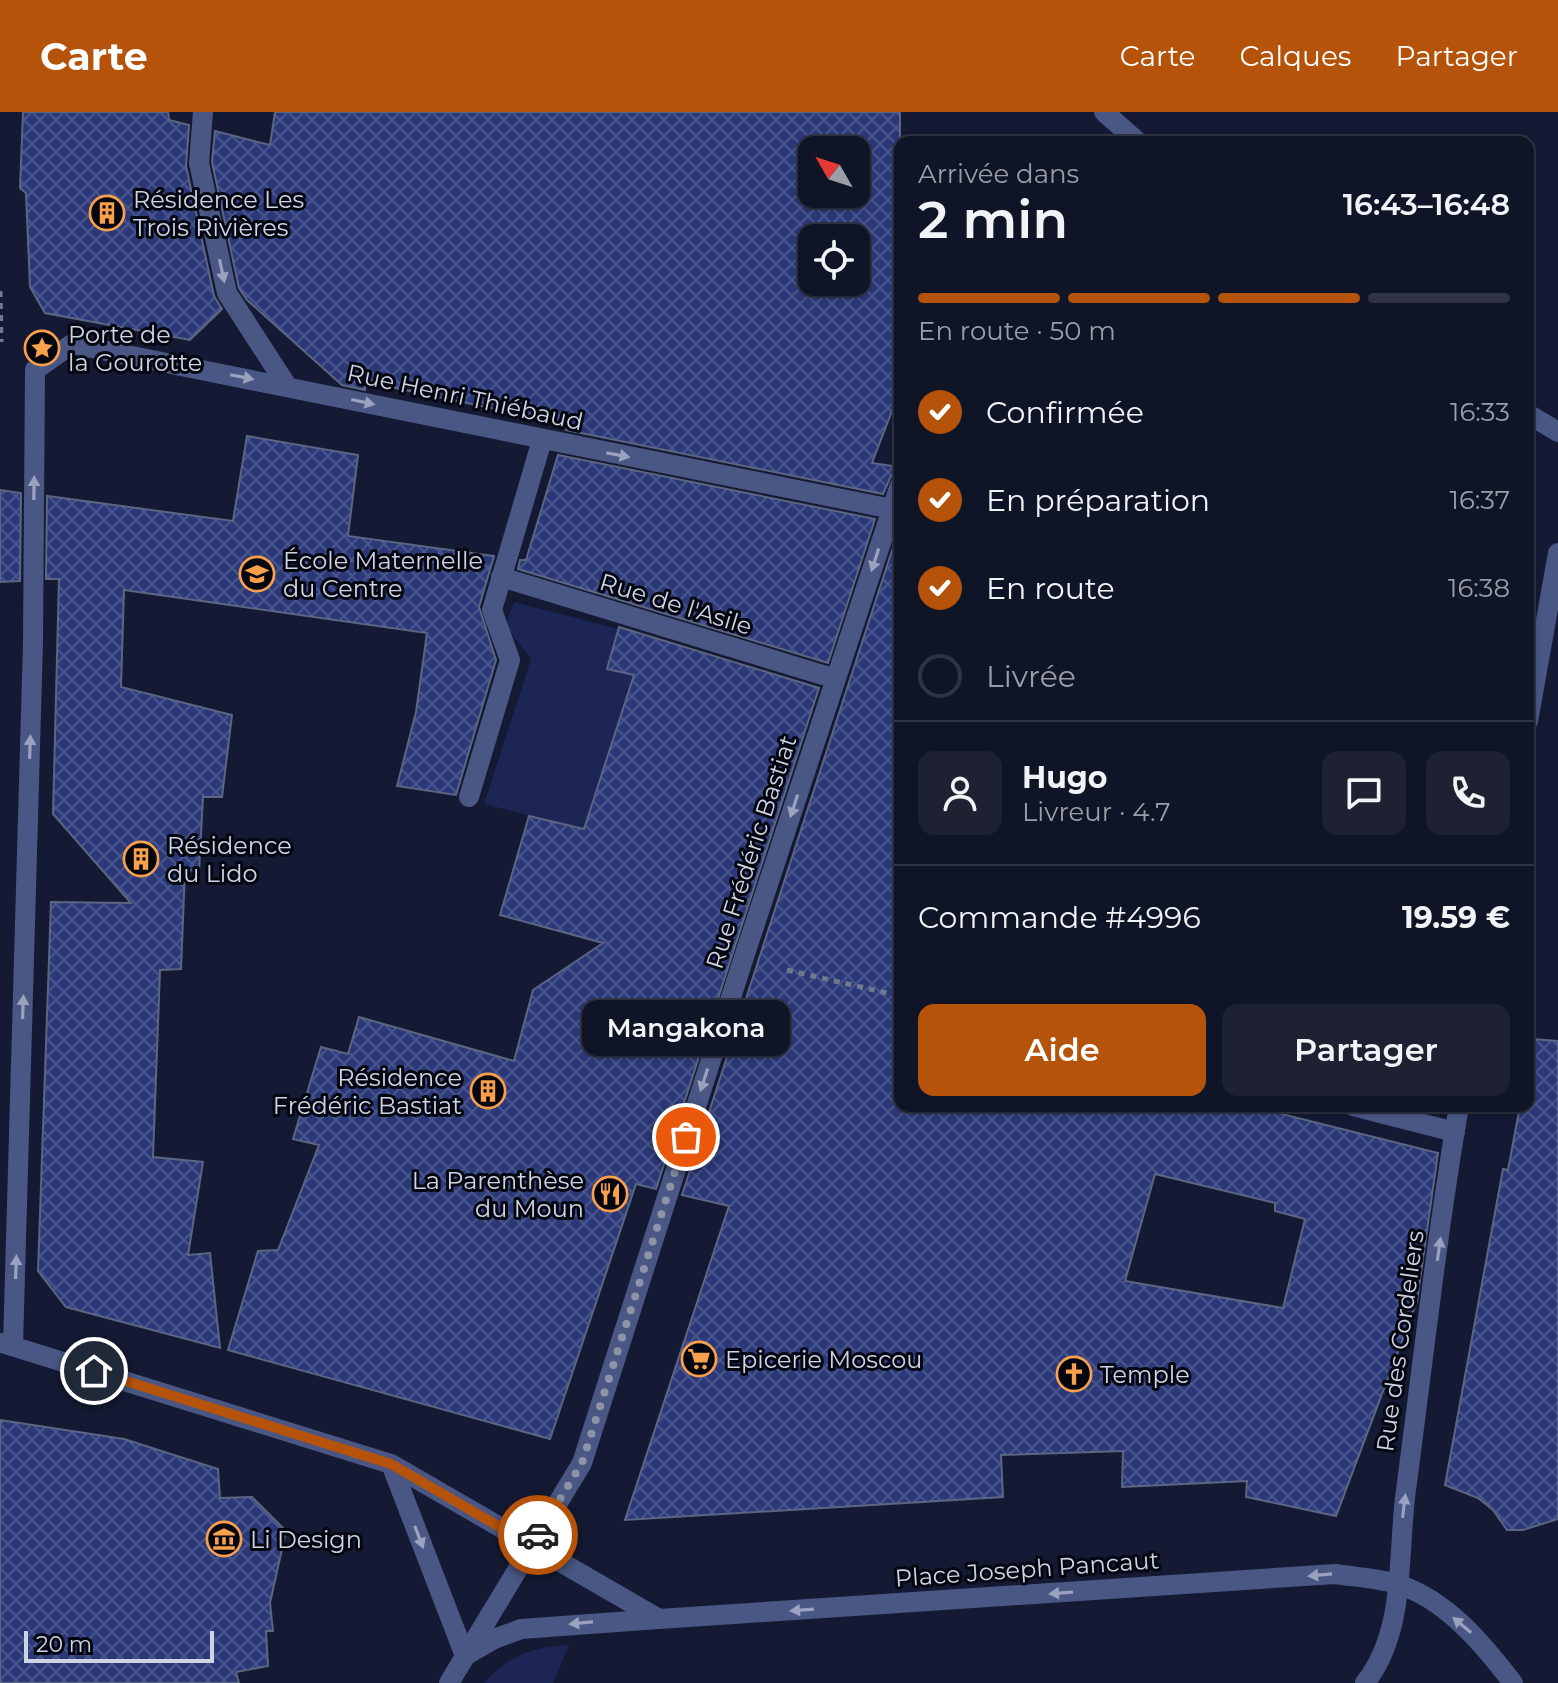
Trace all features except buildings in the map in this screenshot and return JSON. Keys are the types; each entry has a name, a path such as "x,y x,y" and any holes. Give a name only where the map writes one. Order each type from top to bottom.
{"street":[{"path":"203,112 199,163 227,293 287,386"},
{"path":"1104,112 1131,136"},
{"name":"Rue Henri Thiébaud","path":"7,1344 33,642 35,370 72,344 892,509"},
{"path":"1534,418 1558,432"},
{"path":"469,797 510,660 492,610 542,440"},
{"name":"Rue Frédéric Bastiat","path":"531,1545 582,1463 894,503"},
{"path":"1534,687 1558,553"},
{"name":"Rue de l'Asile","path":"501,577 836,679"},
{"path":"1377,1112 1455,1132"},
{"name":"Rue des Cordeliers","path":"1398,1584 1403,1513 1458,1112"},
{"path":"7,1344 391,1464 659,1619"},
{"path":"391,1464 465,1656"},
{"path":"449,1683 531,1545"},
{"name":"Place Joseph Pancaut","path":"465,1656 494,1639 521,1629 1335,1574 1398,1584 1439,1606 1479,1639 1513,1683"},
{"path":"1365,1683 1379,1663 1390,1635 1398,1584"}],"path":[{"path":"0,291 2,342"},
{"path":"743,960 894,995"}],"shaded area":[{"path":"514,602 649,637 583,829 484,804 531,659 505,626"},
{"path":"569,1645 553,1683 484,1683 522,1654"}],"way so far":[{"path":"538,1535 582,1463 686,1137"}],"place":[{"name":"Résidence Les Trois Rivières","path":"107,213"},
{"name":"Porte de la Gourotte","path":"42,348"},
{"name":"École Maternelle du Centre","path":"257,574"},
{"name":"Résidence du Lido","path":"141,859"},
{"name":"Résidence Frédéric Bastiat","path":"488,1091"},
{"name":"Mangakona","path":"686,1137"},
{"name":"La Parenthèse du Moun","path":"610,1194"},
{"name":"Epicerie Moscou","path":"699,1359"},
{"name":"Temple","path":"1074,1374"},
{"name":"Li Design","path":"224,1539"}],"route":[{"path":"94,1371 391,1464 531,1545 538,1535"}]}
